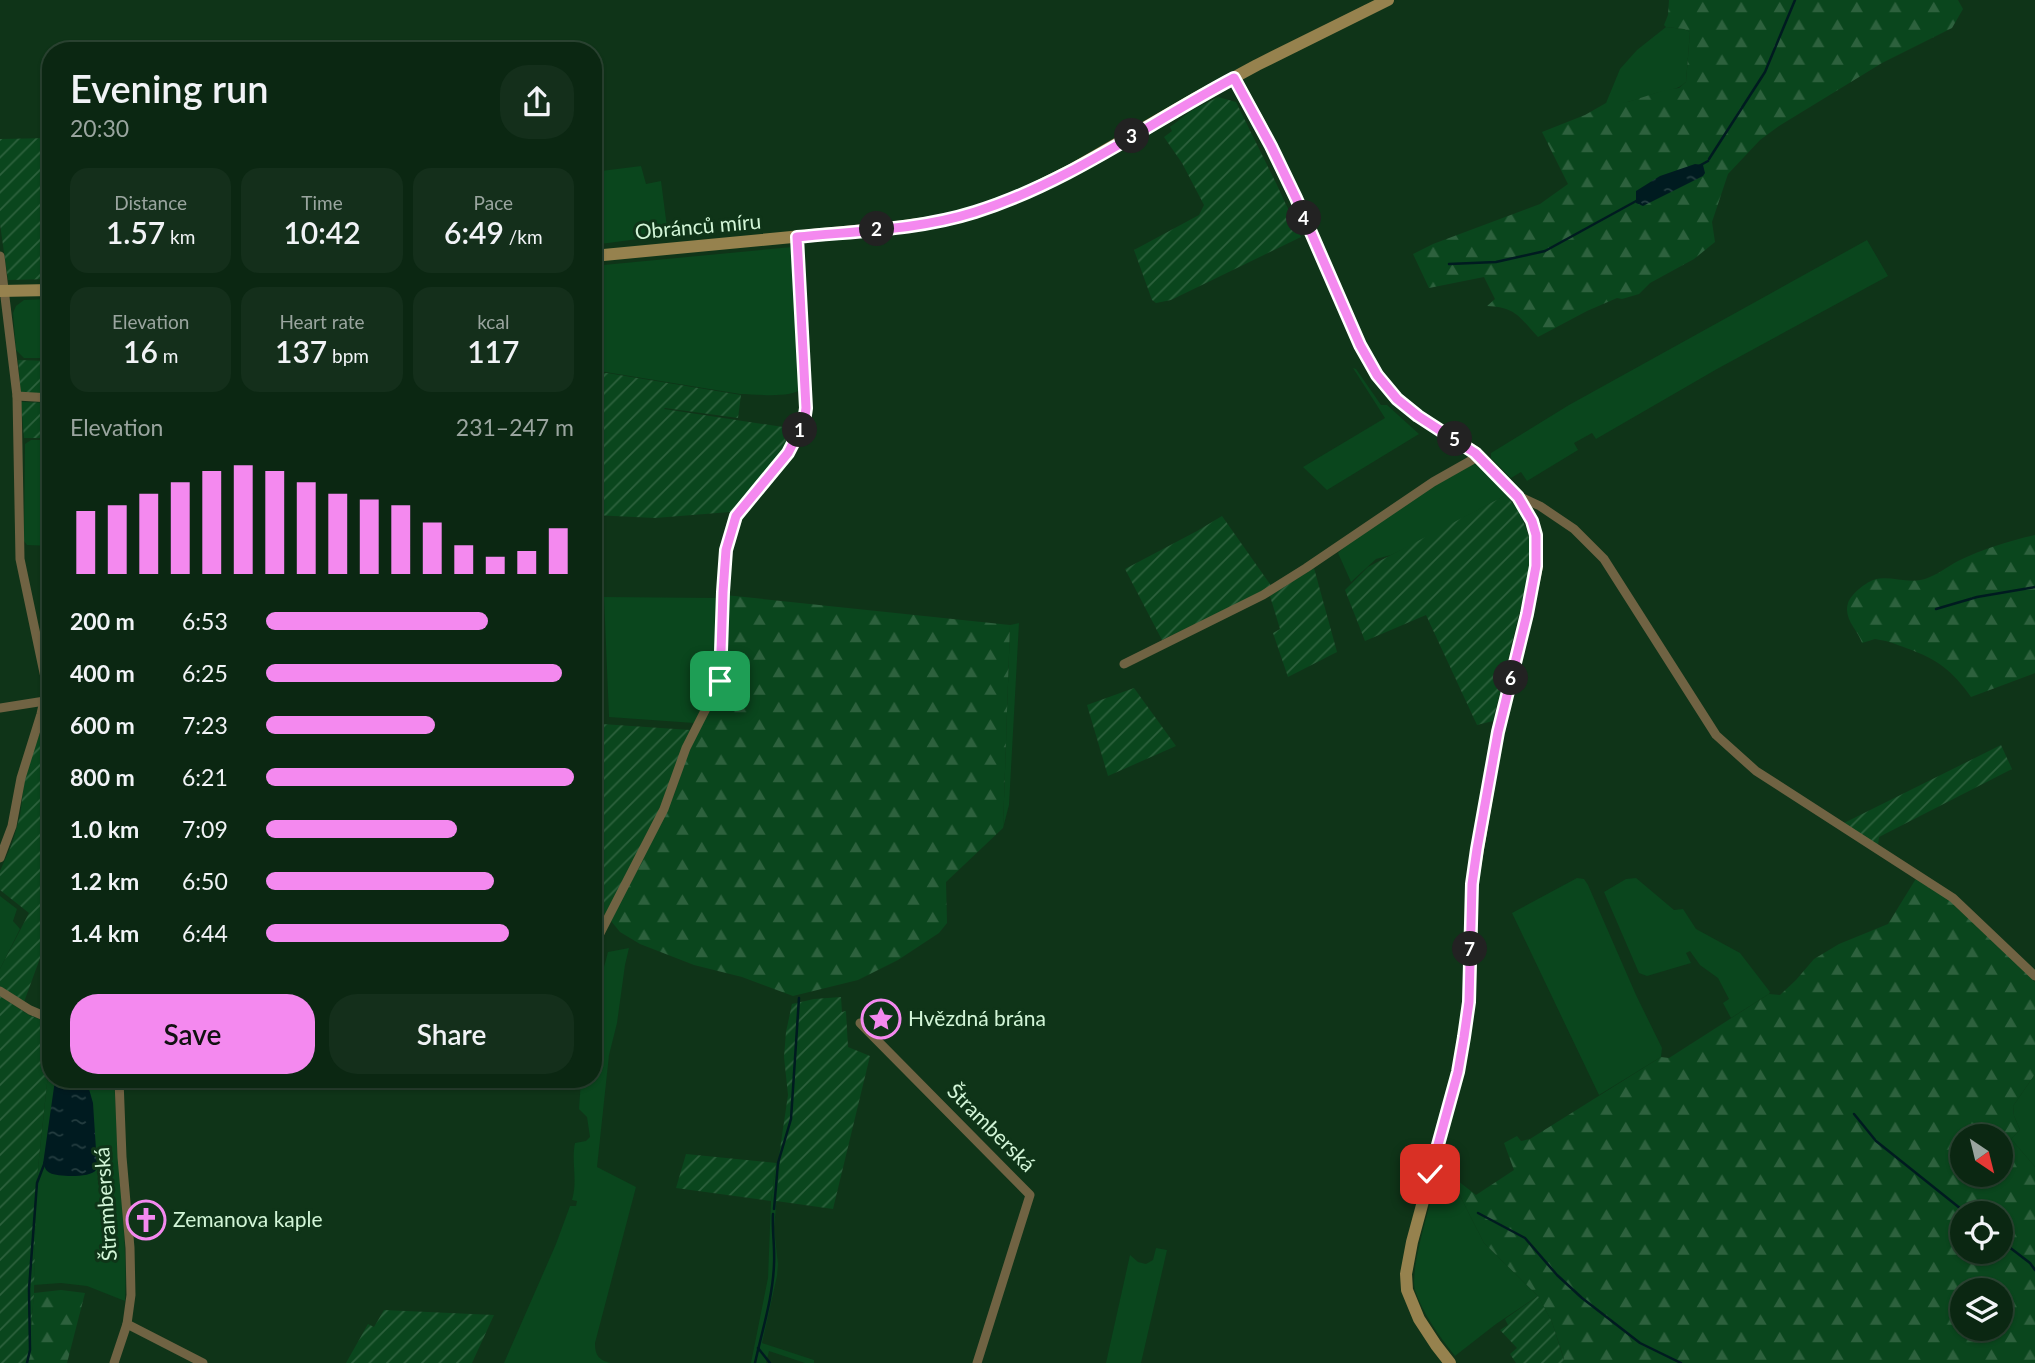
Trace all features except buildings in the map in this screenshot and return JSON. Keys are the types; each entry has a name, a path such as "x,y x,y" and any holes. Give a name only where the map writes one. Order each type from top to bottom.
{"street":[{"name":"Obránců míru","path":"602,255 915,225 972,213 1039,187 1234,78 1388,0"},
{"path":"1234,78 1271,146 1360,345 1377,375 1405,406 1479,456 1518,497 1532,521 1536,535 1536,566 1527,614 1498,732 1477,849 1472,884 1469,1002 1462,1049 1406,1273 1407,1290 1416,1312 1431,1339 1450,1363"},
{"path":"602,930 664,809 686,748 720,681 726,550 736,516 788,453 804,422 807,394 797,237"},
{"path":"0,256 2,290 17,396 20,559 42,663"},
{"path":"2,290 42,290"},
{"path":"17,396 42,397"},
{"path":"1124,664 1263,595 1433,482 1479,456"},
{"path":"1518,497 1540,506 1574,529 1604,559 1716,735 1756,771 1953,898 2035,976"},
{"path":"0,708 42,702"},
{"path":"0,858 12,826 21,778 42,716"},
{"path":"0,991 42,1015"},
{"name":"Štramberská","path":"860,1023 1030,1195 977,1363"},
{"name":"Štramberská","path":"114,1363 127,1324 131,1295 119,1088"},
{"path":"127,1324 203,1363"}],"green space":[{"path":"1669,0 1958,0 1963,9 1952,28 1882,63 1760,140 1728,174 1712,222 1715,242 1694,259 1650,283 1639,294 1617,298 1538,337 1511,311 1487,306 1495,299 1484,277 1429,288 1413,254 1540,204 1568,184 1542,132 1585,115 1606,103 1628,102 1679,88 1686,82 1690,32 1664,25"},
{"path":"1666,27 1690,32 1686,82 1677,88 1634,100 1606,103 1620,69 1637,50"},
{"path":"1218,97 1236,102 1301,237 1171,300 1156,303 1152,300 1134,250 1199,215 1204,205 1182,163 1164,137 1172,131 1170,127 1191,111"},
{"path":"42,138 42,279 8,280 0,224 0,139"},
{"path":"641,166 646,184 661,181 668,235 602,244 602,171"},
{"path":"1867,240 1888,276 1717,369 1596,439 1592,433 1574,443 1578,450 1527,481 1521,472 1511,478 1491,458 1491,453 1569,405"},
{"path":"792,247 803,388 782,395 740,394 602,371 602,265"},
{"path":"42,299 42,358 24,358 16,350 13,313 16,306 24,300"},
{"path":"18,360 42,361 42,397 21,396"},
{"path":"1353,368 1381,405 1387,405 1419,434 1327,490 1303,467 1385,418"},
{"path":"602,373 741,395 738,418 664,409 796,429 774,462 730,512 655,518 602,515"},
{"path":"21,402 42,403 42,438 24,438"},
{"path":"31,440 42,440 42,546 27,545 24,541 25,444"},
{"path":"1474,463 1506,495 1420,541 1376,559 1351,582 1338,553 1348,543 1419,495"},
{"path":"1506,495 1520,512 1529,537 1530,569 1493,721 1477,725 1426,615 1365,641 1345,590 1368,567"},
{"path":"1222,516 1272,587 1162,640 1125,569"},
{"path":"2035,535 2035,673 1971,697 1943,666 1927,656 1875,639 1862,643 1849,619 1847,609 1850,599 1872,580 1925,579 1977,553"},
{"path":"1314,568 1337,652 1288,677 1273,633 1280,629 1270,596"},
{"path":"725,595 1010,625 1003,828 946,882 947,923 939,933 898,960 858,980 793,996 742,977 694,965 640,944 620,932 611,921 674,795 689,750 723,683"},
{"path":"604,597 719,598 715,668 707,698 694,723 609,717"},
{"path":"1019,623 1009,805 1003,828 1010,625"},
{"path":"1134,688 1176,746 1108,776 1087,705"},
{"path":"602,724 690,730 669,789 639,853 602,920"},
{"path":"42,727 42,953 24,1002 0,986 0,969 29,913 0,890 0,871 20,816 25,777"},
{"path":"2001,745 2012,769 1879,837 1878,845 1844,823"},
{"path":"1917,877 1943,893 2035,982 2035,1074 2013,1106 2020,1130 2013,1137 2013,1124 1950,1124 1950,1187 2013,1187 2013,1141 2035,1167 2035,1363 1563,1363 1552,1322 1538,1296 1484,1243 1449,1174 1476,1195 1514,1170 1504,1143 1517,1136 1521,1141 1530,1139 1661,1057 1669,1058 1769,994 1780,995 1814,959 1839,944 1888,924"},
{"path":"1577,878 1584,879 1588,885 1662,1048 1661,1057 1599,1095 1512,913"},
{"path":"1636,878 1674,910 1683,909 1696,929 1740,953 1769,994 1731,1018 1723,1003 1729,999 1718,978 1700,965 1690,951 1686,953 1691,963 1647,976 1639,973 1604,892 1626,879"},
{"path":"0,896 17,909 13,921 20,929 0,969"},
{"path":"629,948 609,1055 597,1167 636,1187 595,1343 599,1357 611,1363 504,1363 570,1206 576,1206 577,1201 572,1200 575,1143 586,1141 590,1137 587,1117 579,1109 580,1088 602,1088 602,974 608,952"},
{"path":"0,996 42,1020 42,1088 46,1088 36,1186 34,1293 28,1363 0,1363"},
{"path":"841,997 842,1012 846,1011 848,1047 870,1056 833,1209 776,1201 788,1095 784,1057 786,1032 792,1004"},
{"path":"2035,1074 2035,1167 2013,1141 2013,1137 2020,1130 2013,1106"},
{"path":"46,1088 114,1088 125,1246 125,1301 87,1286 61,1283 34,1285 36,1186"},
{"path":"686,1154 776,1163 771,1201 676,1188"},
{"path":"776,1163 780,1164 774,1228 778,1264 762,1343 814,1360 814,1363 805,1363 769,1351 766,1363 751,1363 768,1278 771,1201"},
{"path":"1441,1167 1449,1174 1484,1243 1538,1296 1455,1356 1422,1308 1414,1280 1423,1230"},
{"path":"1156,1248 1167,1250 1141,1363 1106,1363 1130,1255 1138,1262 1146,1264 1153,1260"},
{"path":"61,1290 85,1293 67,1363 28,1363 34,1293"},
{"path":"1538,1296 1552,1322 1563,1363 1516,1363 1510,1354 1517,1348 1500,1330 1508,1325 1505,1319"},
{"path":"384,1310 494,1315 472,1363 346,1363 368,1324 374,1327"}],"water":[{"path":"1695,164 1703,165 1703,176 1643,206 1636,203 1636,191 1660,176"},
{"path":"54,1088 89,1088 93,1103 96,1170 93,1173 74,1176 54,1174 47,1171 43,1164"}],"waterway":[{"path":"1709,159 1765,72 1795,0"},
{"path":"1699,166 1708,161"},
{"path":"1449,264 1496,262 1545,251 1638,200"},
{"path":"1936,609 1977,597 2035,587"},
{"path":"774,1209 778,1163 791,1119 799,998"},
{"path":"1854,1114 1876,1141 1951,1201"},
{"path":"27,1363 30,1350 29,1289 37,1183 45,1162"},
{"path":"1478,1213 1525,1238 1557,1275 1582,1298 1640,1343 1681,1363"},
{"path":"755,1363 773,1276 773,1214"},
{"path":"2013,1250 2035,1270"},
{"path":"758,1348 770,1363"}],"place":[{"name":"Hvězdná brána","path":"881,1019"},
{"name":"Zemanova kaple","path":"146,1220"}],"route":[{"path":"720,681 726,550 736,516 788,453 804,422 807,394 797,237 934,222 972,213 1008,200 1073,169 1234,78 1296,198 1369,363 1391,393 1405,406 1479,456 1518,497 1532,521 1536,535 1536,566 1527,614 1498,732 1477,849 1472,884 1469,1002 1464,1037 1458,1072 1430,1174"}]}
